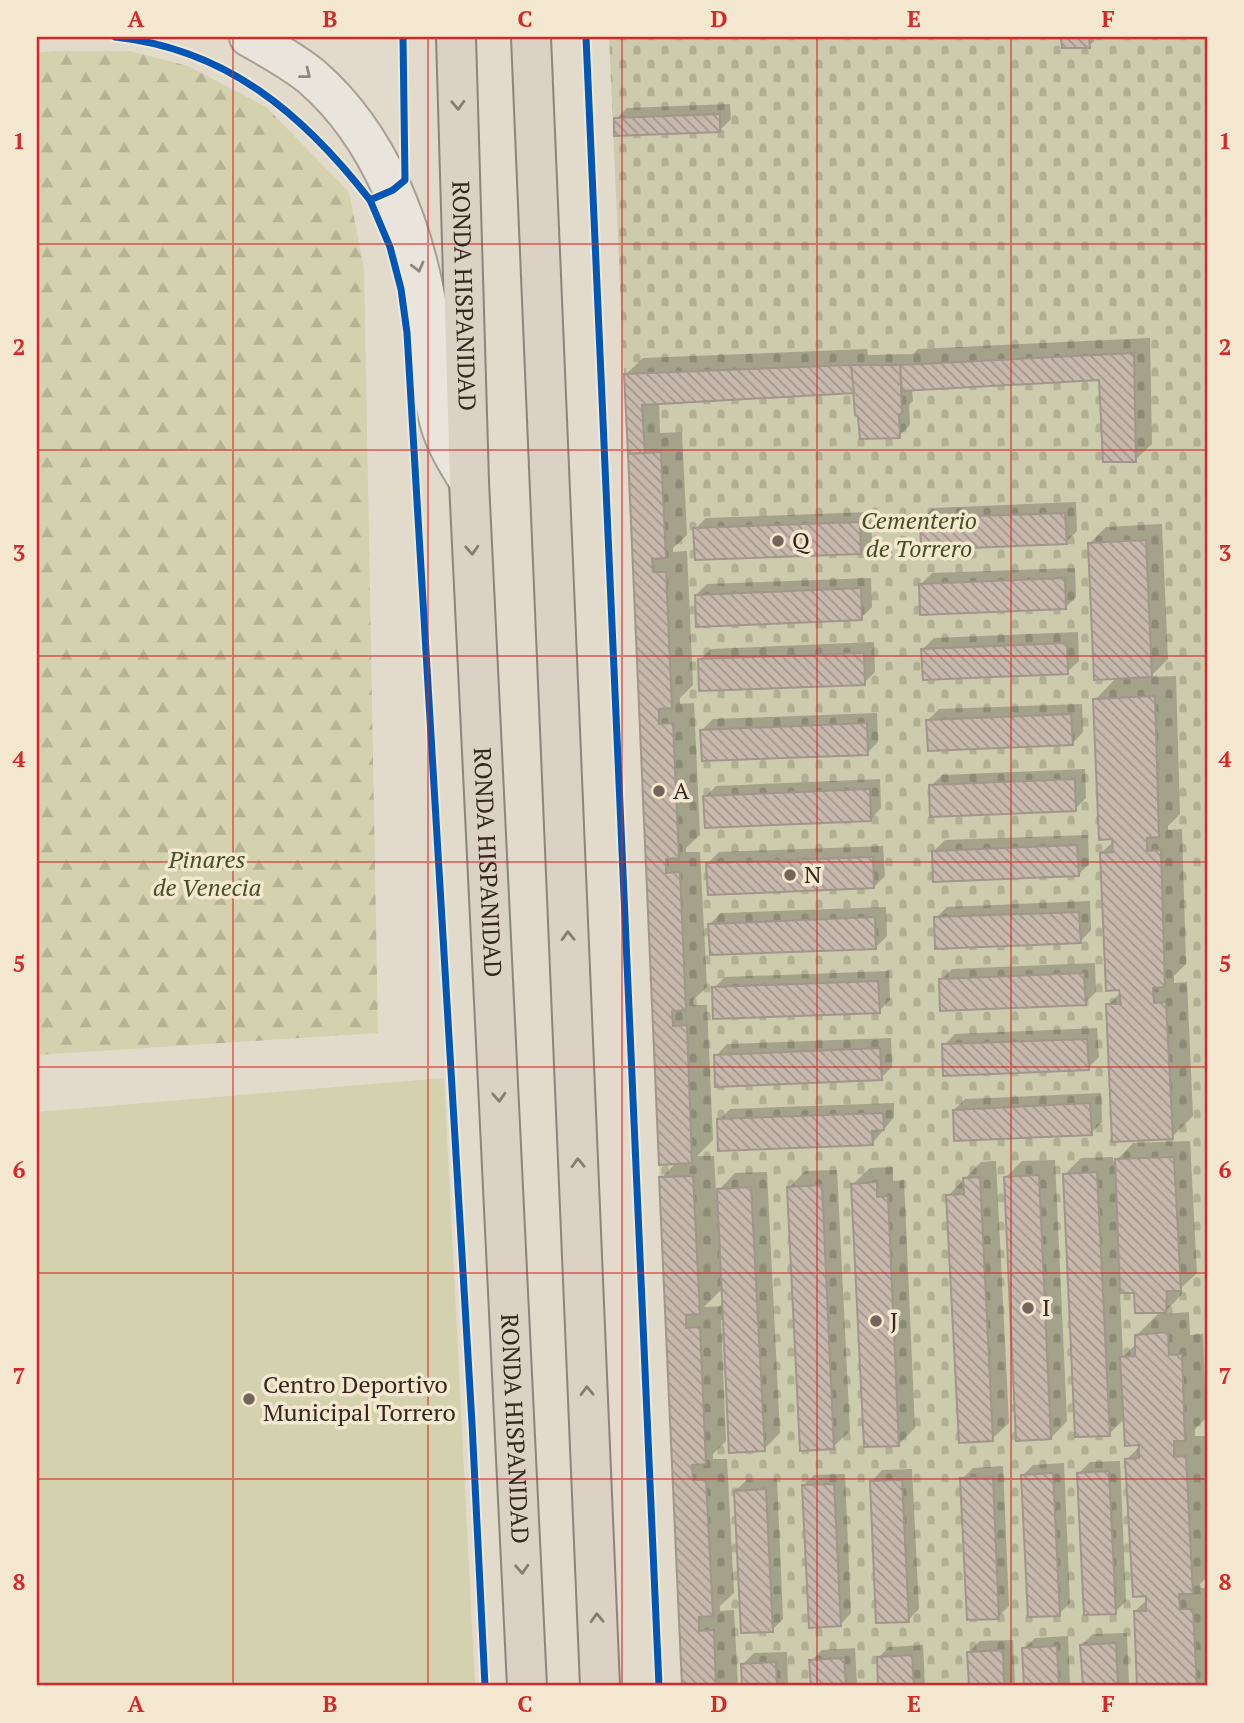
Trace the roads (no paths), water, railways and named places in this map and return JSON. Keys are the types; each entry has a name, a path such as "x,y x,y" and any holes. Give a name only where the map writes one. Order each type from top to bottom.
{"highway":[{"name":"RONDA HISPANIDAD","path":"456,37 469,482 527,1686"},
{"path":"531,37 600,1686"}],"street":[{"path":"249,37 311,77 347,113 374,153 393,190 424,288 440,425 469,482"}],"place":[{"name":"Q","path":"778,541"},
{"name":"A","path":"659,791"},
{"name":"N","path":"790,875"},
{"name":"I","path":"1028,1308"},
{"name":"J","path":"876,1321"},
{"name":"Centro Deportivo Municipal Torrero","path":"249,1399"}],"park label":[{"name":"Cementerio de Torrero","path":"919,535"},
{"name":"Pinares de Venecia","path":"207,874"}]}
